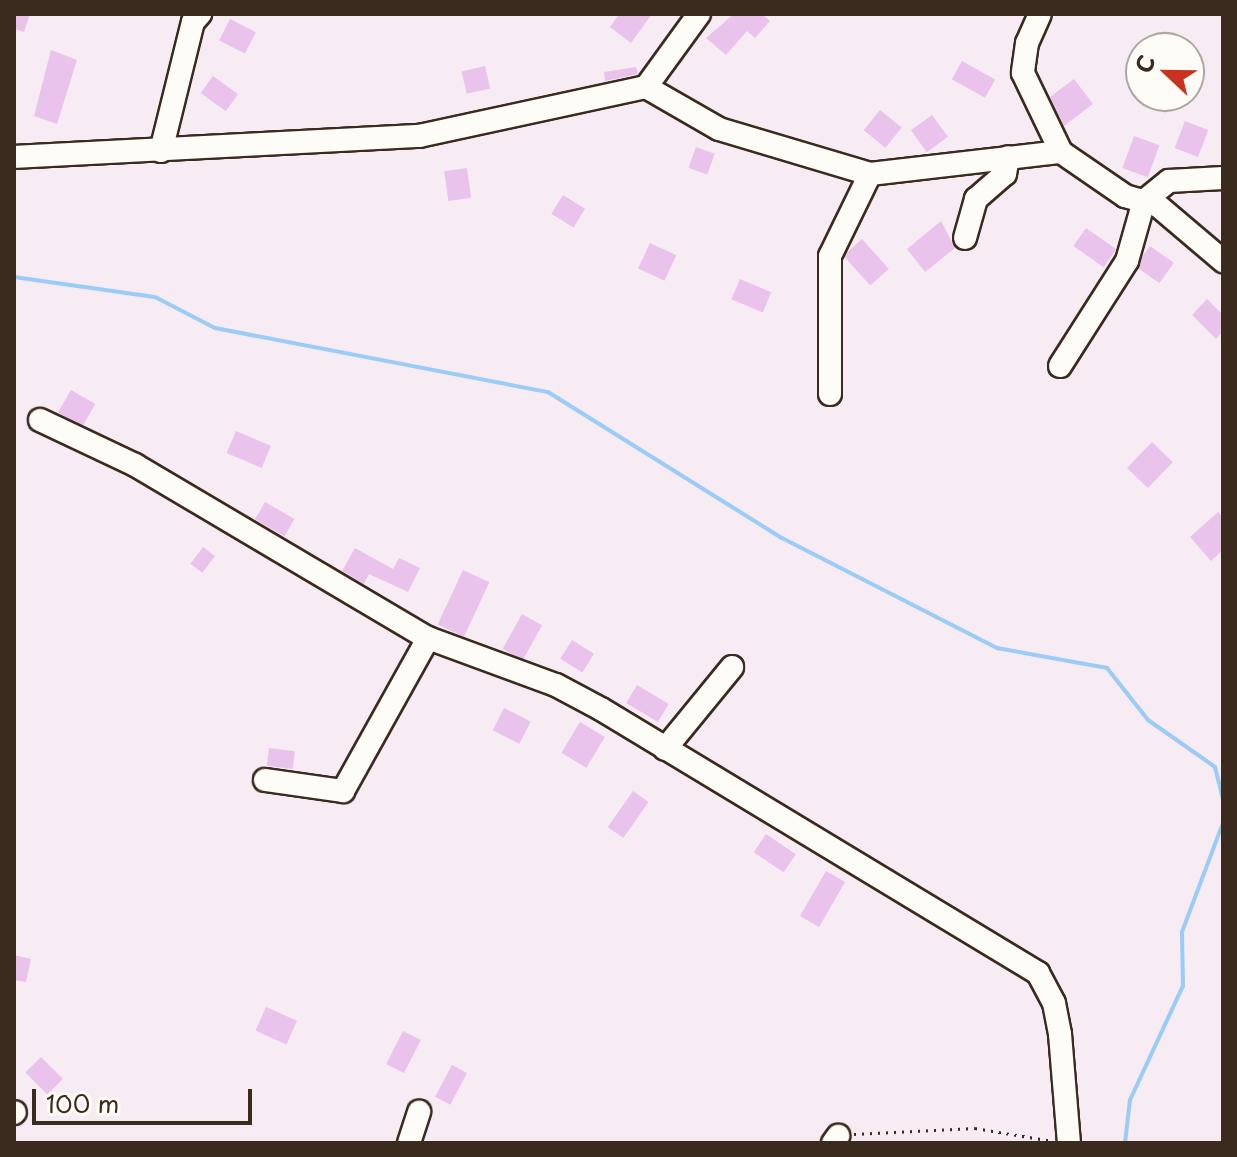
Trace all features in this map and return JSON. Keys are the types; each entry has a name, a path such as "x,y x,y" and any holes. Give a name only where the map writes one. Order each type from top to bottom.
{"street":[{"path":"161,151 193,22 200,14"},
{"path":"14,157 419,136 646,87 699,14"},
{"path":"1040,14 1027,43 1023,73 1061,152 1125,196 1157,205 1223,261"},
{"path":"646,87 719,129 870,174 1061,152"},
{"path":"965,238 976,199 1005,174 1008,157"},
{"path":"830,394 830,256 870,174"},
{"path":"1060,366 1127,261 1144,201 1169,181 1223,178"},
{"path":"40,420 135,465 428,638 556,685 1038,973 1054,1003 1060,1034 1068,1143"},
{"path":"265,780 343,791 428,638"},
{"path":"665,749 732,667"},
{"path":"409,1143 419,1112"}],"path":[{"path":"836,1139 975,1128 1068,1143"}],"building":[{"path":"14,14 30,14 24,32 14,29"},
{"path":"619,14 652,14 631,43 610,27"},
{"path":"734,14 762,14 770,21 755,38 747,31 726,55 706,38"},
{"path":"230,19 256,32 245,54 219,40"},
{"path":"51,50 77,60 57,124 34,116"},
{"path":"962,61 995,79 985,98 952,79"},
{"path":"485,66 490,88 467,94 462,71"},
{"path":"636,67 638,74 605,81 604,72"},
{"path":"213,76 238,94 226,111 201,93"},
{"path":"1074,79 1093,104 1064,126 1050,97"},
{"path":"880,110 902,128 885,148 864,130"},
{"path":"932,115 948,137 927,152 911,130"},
{"path":"1185,121 1208,130 1198,157 1175,148"},
{"path":"1134,136 1159,145 1148,177 1122,168"},
{"path":"696,147 715,154 707,175 688,168"},
{"path":"467,168 471,198 448,201 444,171"},
{"path":"563,195 585,209 573,227 551,214"},
{"path":"941,221 955,248 925,272 907,249"},
{"path":"1086,228 1116,249 1104,267 1073,246"},
{"path":"862,239 889,269 870,285 843,256"},
{"path":"650,243 676,255 664,281 638,268"},
{"path":"1150,246 1174,263 1159,283 1136,266"},
{"path":"740,279 771,292 763,313 731,299"},
{"path":"1207,299 1223,315 1223,331 1216,339 1192,315"},
{"path":"71,390 95,404 82,427 58,413"},
{"path":"236,431 271,446 262,468 227,453"},
{"path":"1152,442 1173,462 1148,488 1127,468"},
{"path":"265,502 294,519 284,536 255,519"},
{"path":"1218,512 1223,518 1223,550 1211,561 1190,537"},
{"path":"203,547 215,556 202,573 190,564"},
{"path":"355,548 393,569 399,558 420,568 408,592 369,574 364,584 342,571"},
{"path":"463,570 489,582 464,637 438,624"},
{"path":"522,614 542,625 523,660 503,649"},
{"path":"572,640 594,654 582,672 560,659"},
{"path":"637,685 669,704 658,722 626,703"},
{"path":"504,708 531,722 519,744 493,730"},
{"path":"580,722 605,737 586,768 561,753"},
{"path":"269,748 295,751 293,769 267,766"},
{"path":"633,791 649,802 623,838 608,827"},
{"path":"766,834 796,854 784,872 754,852"},
{"path":"826,871 845,882 819,927 800,916"},
{"path":"14,955 31,959 26,982 14,980"},
{"path":"266,1007 297,1021 286,1045 255,1031"},
{"path":"403,1031 421,1040 404,1073 386,1064"},
{"path":"41,1057 63,1079 47,1094 25,1073"},
{"path":"452,1065 467,1073 450,1105 435,1097"}],"waterway":[{"path":"14,277 155,297 215,328 548,392 782,538 997,648 1107,668 1148,720 1215,767 1223,799"},
{"path":"1125,1143 1130,1100 1183,986 1182,932 1223,823"}]}
